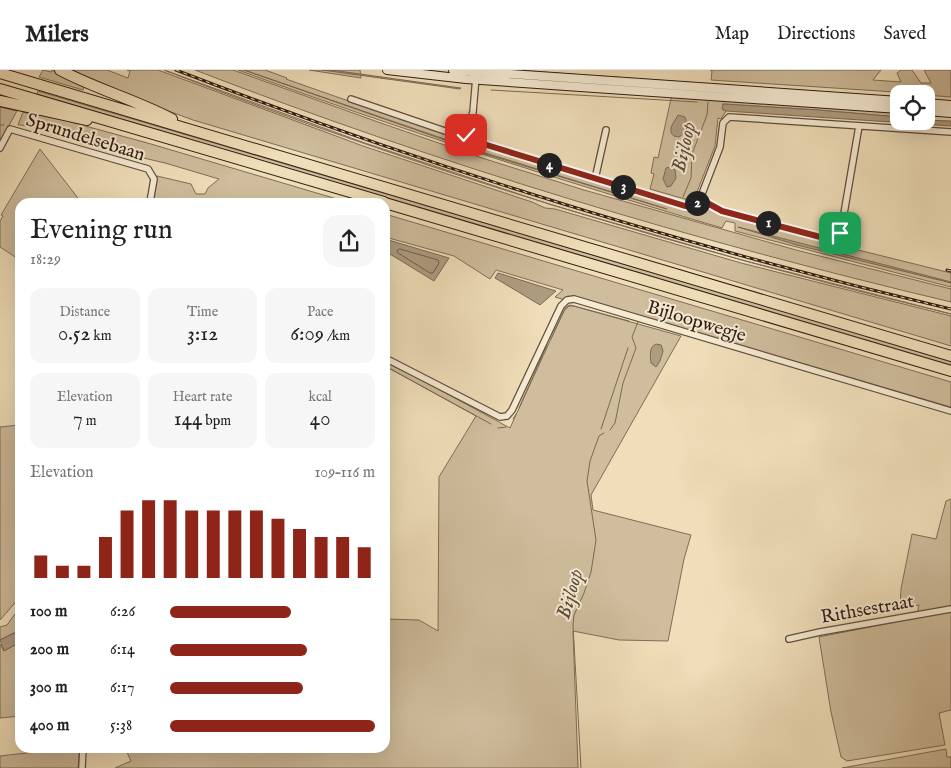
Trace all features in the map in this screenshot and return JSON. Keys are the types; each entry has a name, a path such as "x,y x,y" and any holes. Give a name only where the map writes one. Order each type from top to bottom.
{"highway":[{"path":"60,70 108,92 151,108 193,130"},
{"path":"0,73 951,356"},
{"path":"0,89 16,99 130,127 368,198"},
{"path":"0,101 16,99"},
{"path":"390,204 951,371"}],"main road":[{"path":"387,70 890,100"},
{"path":"453,70 477,76 890,108"},
{"path":"935,104 951,105"},
{"path":"935,111 951,112"}],"street":[{"path":"465,138 473,112 477,76"},
{"path":"351,99 465,138 685,206 694,205 700,199 720,147 723,123 727,118 951,132"},
{"path":"700,199 722,211 828,239 835,239 840,231 859,126"},
{"name":"Sprundelsebaan","path":"0,148 10,129 148,169 154,179 151,198"},
{"path":"595,179 606,130"},
{"name":"Bijloopwegje","path":"390,361 500,418 507,416 512,410 560,306 564,301 571,299 951,411"},
{"name":"Rithsestraat","path":"789,639 951,609"},
{"path":"82,768 83,753"}],"shaded area":[{"path":"43,70 51,72 52,70 84,87 83,90 39,77"},
{"path":"73,70 107,70 128,78 130,71 127,70 158,70 363,146 545,208 555,209 741,263 951,316 951,346 193,120 117,92"},
{"path":"164,70 365,143 539,201 357,141 260,107"},
{"path":"195,70 233,70 482,158 584,190 796,250 951,289 951,302 759,253 569,199 381,138"},
{"path":"238,70 265,70 435,130 684,208 692,209 705,206 720,213 831,243 843,240 842,246 951,273 951,287 735,231 735,223 726,221 722,228 600,191 418,133"},
{"path":"309,70 360,70 361,78"},
{"path":"475,70 514,70 890,96 890,98"},
{"path":"710,70 881,70 873,80 901,82 897,73 901,70 912,70 921,83 931,83 924,70 951,70 951,97 935,96 935,85 890,85 890,92 711,80 712,71"},
{"path":"38,91 951,361 951,365 390,198 37,94"},
{"path":"672,94 890,110 890,116 723,104 723,110 726,111 721,119 718,118 715,146 695,197 688,200 650,189 654,174 651,173 654,157 658,158"},
{"path":"0,107 17,111 0,141"},
{"path":"23,112 37,116 38,113 333,198 154,198 157,176 191,184 196,194 205,194 208,188 219,179 165,163 93,146 37,128 18,125"},
{"path":"40,149 78,198 15,198 15,257 0,247 0,221 3,216 1,215"},
{"path":"571,211 741,260 652,235"},
{"path":"390,215 951,382 951,409 555,297 563,290 496,270 490,279 454,256 390,238"},
{"path":"742,260 951,314 851,289"},
{"path":"570,305 681,336 591,495 593,510 691,535 684,559 668,641 619,640 573,631 578,768 115,768 131,761 127,753 390,753 390,619 419,620 438,631 439,477 476,416 390,369 390,363 510,428 566,307"},
{"path":"15,426 15,603 0,620 0,427"},
{"path":"951,499 951,607 917,614 919,605 900,609 901,589 912,534 936,539 946,501"},
{"path":"951,611 951,710 939,713 945,745 847,761 841,757 831,712 819,637"},
{"path":"15,614 15,632 0,640 0,627 7,625"},
{"path":"0,644 4,651 15,645 15,716 0,718"},
{"path":"946,749 947,757 951,757 951,768 842,768"},
{"path":"27,753 80,753 78,768 0,768 0,756"}],"water":[{"path":"244,70 482,152 667,209 482,153"},
{"path":"322,70 331,70 461,88 460,89"},
{"path":"723,104 818,110 890,116 890,122 726,111 722,109"},
{"path":"678,115 685,117 686,123 685,131 679,137 671,133 671,127"},
{"path":"935,120 951,121 951,126 935,125"},
{"path":"670,167 675,170 676,178 671,186 667,187 663,179 666,168"},
{"path":"738,227 951,282 951,283 797,245"},
{"path":"390,240 449,258 434,281 390,254"},
{"path":"498,273 556,291 540,305 495,278"},
{"path":"656,344 661,345 663,351 656,367 651,363 650,355 652,347"},
{"path":"15,632 15,645 4,651 0,640"}],"waterway":[{"path":"491,90 697,102"},
{"name":"Bijloop","path":"683,197 691,178 692,154 707,115 708,102"},
{"path":"551,339 564,311 569,306 629,321"},
{"name":"Bijloop","path":"610,430 615,423 623,383 636,348 632,337 638,322"},
{"path":"519,408 547,345"},
{"path":"601,429 628,348"},
{"path":"390,369 491,424"},
{"path":"513,419 516,414"},
{"path":"498,428 506,427"},
{"name":"Bijloop","path":"581,768 573,625 574,615 591,572 596,540 587,481 590,461 599,436 604,433"}],"railway":[{"path":"176,70 366,140 559,203 754,259 951,309"},
{"path":"947,270 951,271"}],"route":[{"path":"466,135 465,138 685,206 694,205 700,199 722,211 832,240 838,237 840,233"}]}
